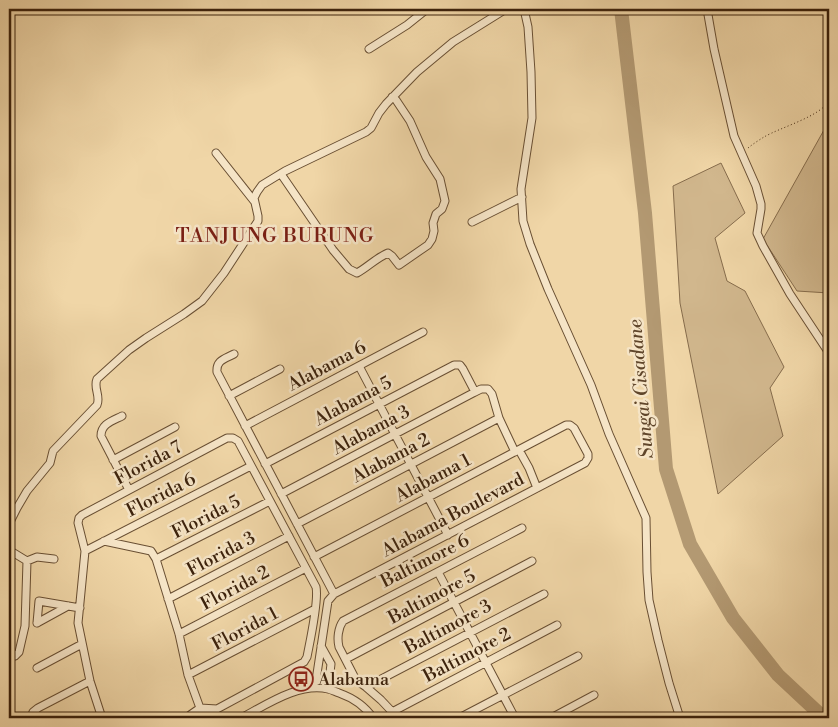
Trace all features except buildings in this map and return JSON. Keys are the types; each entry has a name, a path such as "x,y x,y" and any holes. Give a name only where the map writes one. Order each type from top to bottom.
{"street":[{"path":"369,49 407,25 427,9"},
{"path":"254,201 257,192 262,186 281,174 366,132 371,128 379,113 392,97 417,72 453,42 506,9"},
{"path":"524,9 528,27 532,118 521,189 523,221 548,289 591,385 609,434 646,518 647,572 650,600 658,640 680,718"},
{"path":"707,9 734,136 756,186 761,204 757,233 790,294 829,353"},
{"path":"281,174 332,250 349,269 357,273 388,253 399,265 428,245 432,239 433,223 436,214 442,209 445,201 440,179 426,157 410,121 392,97"},
{"path":"9,524 28,491 50,463 53,451 97,405 99,399 96,386 97,379 129,350 202,301 224,273 258,221 254,201 216,153"},
{"path":"472,222 522,197"},
{"name":"Alabama 6","path":"245,426 423,332"},
{"path":"234,354 219,362 216,366 217,372 334,594 328,601 315,688"},
{"name":"Alabama 5","path":"265,464 454,365 460,364 475,392"},
{"path":"359,366 448,534"},
{"path":"229,396 280,370"},
{"path":"475,392 488,389 492,394 499,418 517,451 529,468 537,488"},
{"name":"Alabama 3","path":"281,494 475,392"},
{"path":"122,416 104,426 101,430 101,436 129,490"},
{"name":"Alabama 2","path":"297,524 499,418"},
{"name":"Alabama 1","path":"314,557 566,425 574,428 588,454 586,463"},
{"path":"113,460 175,427"},
{"name":"Florida 7","path":"85,551 78,524 79,518 82,515 227,438 233,438 238,441 252,466"},
{"name":"Alabama Boulevard","path":"334,594 586,463"},
{"path":"190,717 200,708 217,709 304,662 307,657 318,593 252,466"},
{"name":"Florida 6","path":"85,551 252,466"},
{"name":"Florida 5","path":"156,559 270,500"},
{"name":"Baltimore 6","path":"346,660 339,648 338,642 340,625 343,621 522,528"},
{"name":"Florida 3","path":"168,599 288,536"},
{"path":"104,542 152,551 179,634 188,675 200,708 206,718"},
{"path":"9,550 27,561"},
{"path":"85,551 78,623 90,681 102,718"},
{"path":"27,561 37,557 54,559"},
{"path":"9,658 15,656 18,652 25,626 27,561"},
{"name":"Baltimore 5","path":"346,660 532,561"},
{"name":"Florida 2","path":"179,634 306,568"},
{"path":"438,572 516,718"},
{"name":"Baltimore 3","path":"366,687 544,594"},
{"path":"68,606 37,623 38,601 68,606 80,608"},
{"name":"Florida 1","path":"188,675 315,609"},
{"name":"Baltimore 2","path":"392,712 557,625"},
{"path":"37,668 82,644"},
{"path":"321,645 331,664 328,689"},
{"path":"459,718 578,656"},
{"path":"346,660 356,680 366,687 398,718"},
{"path":"31,718 38,708 90,681"},
{"path":"241,718 299,690 315,688 328,689 350,697 368,711 373,718"},
{"path":"551,718 594,695"}],"path":[{"path":"741,153 764,136 820,110 829,100"}],"shaded area":[{"path":"829,121 829,293 797,291 763,239"},
{"path":"721,163 745,213 715,238 727,281 745,291 784,367 770,388 783,436 718,494 680,303 673,186"}],"waterway":[{"name":"Sungai Cisadane","path":"621,9 645,213 666,469 690,544 733,618 778,675 824,718"}],"place":[{"name":"Alabama","path":"301,679"}],"district":[{"name":"TANJUNG BURUNG","path":"275,236"}]}
